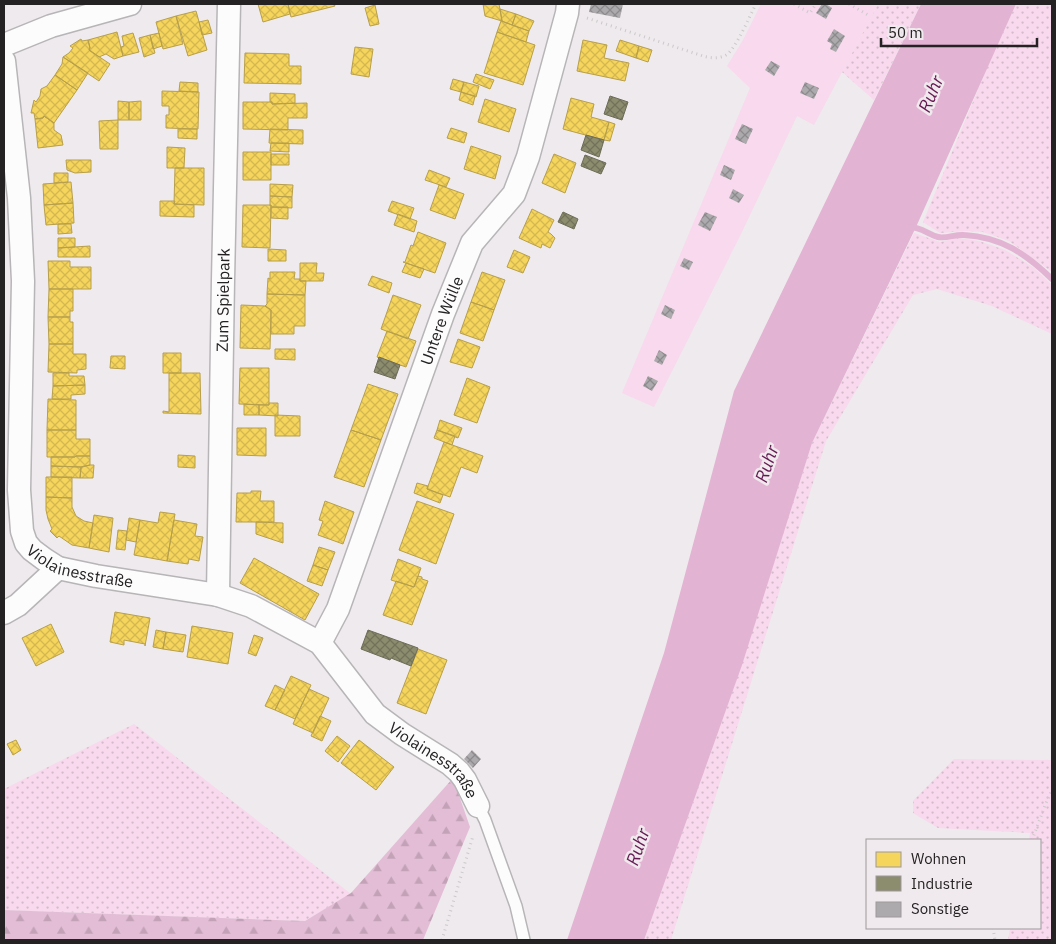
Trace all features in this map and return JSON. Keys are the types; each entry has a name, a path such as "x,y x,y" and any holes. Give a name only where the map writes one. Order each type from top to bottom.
{"street":[{"path":"4,44 51,26 130,4"},
{"name":"Zum Spielpark","path":"218,595 229,4"},
{"name":"Untere Wülle","path":"320,643 338,609 444,314 472,243 514,194 528,158 567,8"},
{"name":"Violainesstraße","path":"4,61 19,198 23,281 19,490 22,530 26,543 32,550 58,568 96,576 218,595 250,606 320,643 375,714 459,772 478,806"},
{"path":"4,613 18,605 58,568"}],"lane":[{"path":"478,806 485,820 516,906 524,940"}],"path":[{"path":"567,8 578,15 713,58 721,57 730,51 756,4"},
{"path":"794,4 810,13 816,4"},
{"path":"849,4 868,15"},
{"path":"1032,839 1052,790"},
{"path":"442,940 474,833 478,806"}],"shaded area":[{"path":"761,4 878,4 814,125 797,116 740,236 654,407 622,393 750,88 727,66 743,40"},
{"path":"878,4 921,4 874,100 842,72"},
{"path":"1016,4 1052,4 1052,272 1009,241 983,232 940,233 923,222 989,63"},
{"path":"914,233 940,242 958,238 979,241 1005,250 1033,267 1052,285 1052,334 992,306 937,289 913,295 826,441 671,940 644,940 733,690 812,443"},
{"path":"134,724 351,894 305,921 4,910 4,789"},
{"path":"954,759 1052,760 1052,940 1008,940 1010,929 1041,929 1041,839 1029,839 1030,833 938,828 913,813 913,801"}],"green space":[{"path":"453,778 470,827 423,940 4,940 4,910 305,921 351,893"}],"water":[{"name":"Ruhr","path":"921,4 1016,4 916,227 812,443 742,665 644,940 567,940 664,653 734,391"}],"building: Wohnen":[{"path":"258,4 288,4 290,14 263,22"},
{"path":"288,4 334,4 335,6 291,17"},
{"path":"483,4 499,4 502,21 485,16"},
{"path":"375,5 379,24 370,26 365,8"},
{"path":"500,9 516,14 512,25 502,21"},
{"path":"196,11 207,50 188,56 176,16"},
{"path":"516,14 534,21 529,31 512,25"},
{"path":"176,16 183,44 163,49 156,22"},
{"path":"208,20 212,33 202,35 199,22"},
{"path":"501,21 529,31 526,42 497,32"},
{"path":"117,32 123,56 114,59 106,54 99,57 89,50 88,40"},
{"path":"497,32 535,45 523,85 484,73"},
{"path":"133,33 139,52 123,56 121,47 124,46 122,36"},
{"path":"159,33 162,46 153,49 150,35"},
{"path":"150,35 155,53 144,57 139,38"},
{"path":"81,39 82,41 88,40 89,50 110,64 99,81 63,57 73,48 70,46"},
{"path":"583,40 607,45 604,58 629,63 625,81 577,71"},
{"path":"620,40 639,46 636,58 616,51"},
{"path":"639,46 652,50 648,62 636,58"},
{"path":"355,47 373,49 369,77 351,74"},
{"path":"245,53 289,54 289,66 301,66 301,84 244,83"},
{"path":"63,57 88,73 77,90 55,75 62,64"},
{"path":"476,74 494,80 490,89 473,82"},
{"path":"55,75 77,90 54,123 44,116 43,118 35,119 34,113 31,113 34,100 36,102 40,96 41,89 47,86"},
{"path":"453,79 464,82 461,92 450,89"},
{"path":"180,82 198,83 198,92 179,91"},
{"path":"464,82 479,86 476,97 461,92"},
{"path":"162,91 199,92 198,129 166,128 166,115 169,115 169,106 162,106"},
{"path":"461,92 475,96 473,105 459,100"},
{"path":"270,93 295,94 295,103 272,104 270,102"},
{"path":"571,98 594,104 591,117 609,122 604,140 563,129"},
{"path":"485,99 516,109 509,132 478,122"},
{"path":"118,101 129,102 129,120 118,120"},
{"path":"141,101 141,120 129,120 129,102"},
{"path":"243,102 272,102 272,104 307,103 307,118 288,118 288,130 243,129"},
{"path":"44,116 54,123 54,130 61,135 63,145 38,148 35,119 43,118"},
{"path":"118,120 118,149 100,149 99,121"},
{"path":"609,122 615,124 610,141 604,140"},
{"path":"451,128 467,133 464,143 447,138"},
{"path":"178,129 197,129 197,139 178,138"},
{"path":"270,129 303,130 303,144 269,143"},
{"path":"271,143 289,143 289,152 270,151"},
{"path":"471,146 501,156 495,179 464,169"},
{"path":"167,147 185,148 184,168 167,168"},
{"path":"243,152 271,152 271,180 243,180"},
{"path":"271,154 289,154 289,165 271,165"},
{"path":"554,154 576,163 565,193 542,183"},
{"path":"66,160 91,160 91,172 75,173 67,170"},
{"path":"175,168 204,168 204,205 174,204"},
{"path":"429,170 450,178 446,187 425,180"},
{"path":"54,173 68,173 68,182 54,183"},
{"path":"71,182 73,203 44,205 43,184"},
{"path":"270,184 293,185 292,197 270,196"},
{"path":"439,185 464,194 455,219 430,210"},
{"path":"270,196 292,197 292,208 271,207"},
{"path":"160,201 175,201 174,204 194,205 194,217 160,216"},
{"path":"392,201 414,208 410,219 388,211"},
{"path":"73,203 74,223 46,225 44,205"},
{"path":"243,205 271,205 270,248 242,247"},
{"path":"271,207 288,207 288,219 271,218"},
{"path":"532,209 554,220 548,232 555,238 550,248 542,244 541,248 519,238"},
{"path":"398,214 417,221 414,232 394,225"},
{"path":"58,224 71,224 72,233 58,234"},
{"path":"418,232 446,243 435,273 403,262 405,262 411,245 413,246"},
{"path":"58,238 75,238 75,247 58,248"},
{"path":"90,246 90,257 58,257 58,248"},
{"path":"268,249 286,250 286,261 268,261"},
{"path":"514,250 530,257 523,273 507,267"},
{"path":"48,261 70,261 70,267 91,267 91,289 49,289"},
{"path":"300,263 317,263 316,273 324,273 323,281 300,281"},
{"path":"406,263 424,269 420,278 402,272"},
{"path":"270,272 295,272 294,279 306,281 305,295 267,294"},
{"path":"482,272 505,280 494,310 471,302"},
{"path":"372,276 392,283 389,293 368,285"},
{"path":"49,289 73,289 73,311 70,311 70,317 48,317"},
{"path":"267,294 305,295 305,326 294,326 294,334 271,334 271,310 265,306 267,304"},
{"path":"393,295 421,305 408,339 381,329"},
{"path":"471,302 494,310 483,341 460,333"},
{"path":"241,305 265,306 271,310 270,349 240,348"},
{"path":"48,317 70,317 70,322 73,322 73,344 49,344"},
{"path":"387,331 416,341 406,367 377,357"},
{"path":"458,339 480,347 472,368 450,362"},
{"path":"49,344 73,344 73,354 86,354 86,369 77,370 77,373 48,372"},
{"path":"275,349 295,349 295,360 275,359"},
{"path":"163,353 181,353 181,373 163,373"},
{"path":"111,356 125,356 125,369 110,368"},
{"path":"240,368 269,368 269,405 239,404"},
{"path":"53,373 69,373 69,376 84,376 85,385 53,386"},
{"path":"169,373 200,373 201,414 163,413 163,411 169,412"},
{"path":"467,378 490,387 477,423 454,415"},
{"path":"368,384 398,394 381,440 351,430"},
{"path":"85,385 85,394 71,395 71,399 52,399 53,386"},
{"path":"48,399 76,400 76,430 47,430"},
{"path":"269,403 278,403 278,416 259,415 259,405 269,405"},
{"path":"244,404 259,405 259,415 244,415"},
{"path":"275,415 300,416 300,436 275,436"},
{"path":"440,420 462,428 458,438 437,430"},
{"path":"237,428 266,428 266,456 237,455"},
{"path":"47,430 76,430 76,439 90,439 90,456 47,457"},
{"path":"351,430 381,440 364,487 334,477"},
{"path":"437,430 455,436 452,445 434,438"},
{"path":"444,442 483,456 477,473 461,467 450,497 427,489"},
{"path":"178,455 195,456 195,468 178,467"},
{"path":"90,456 90,465 81,467 51,466 51,457"},
{"path":"94,465 93,478 80,478 81,467"},
{"path":"51,466 81,467 80,478 51,477"},
{"path":"46,477 72,477 72,498 46,497"},
{"path":"417,483 428,486 427,489 443,495 440,503 414,493"},
{"path":"251,491 261,491 260,501 274,501 274,522 236,522 237,493 251,493"},
{"path":"46,497 72,498 72,507 76,516 84,521 93,523 89,548 72,545 59,536 57,538 50,531 52,529 46,510"},
{"path":"325,501 354,512 343,544 318,535 323,521 319,520"},
{"path":"417,501 454,514 436,564 399,550"},
{"path":"160,512 175,514 167,561 134,555 140,520 158,523"},
{"path":"94,515 113,518 109,552 89,548"},
{"path":"129,518 140,520 136,542 126,540"},
{"path":"174,520 197,524 195,536 203,537 199,561 189,559 188,564 167,561"},
{"path":"256,522 283,523 283,543 256,534"},
{"path":"118,530 127,531 125,550 116,549"},
{"path":"319,547 335,552 328,570 313,565"},
{"path":"254,558 319,594 305,620 240,583"},
{"path":"398,559 421,568 414,587 391,580"},
{"path":"313,565 328,570 322,586 307,581"},
{"path":"418,576 428,581 412,625 383,615 396,581 414,587"},
{"path":"115,612 150,618 145,646 145,644 124,640 124,645 110,642"},
{"path":"51,624 64,652 36,666 22,638"},
{"path":"192,626 233,633 228,664 187,657"},
{"path":"156,630 166,632 163,649 153,647"},
{"path":"166,632 186,635 183,652 163,649"},
{"path":"254,635 263,638 256,656 248,653"},
{"path":"418,649 447,660 426,714 397,703"},
{"path":"291,676 311,685 295,719 275,710"},
{"path":"275,685 285,690 275,710 265,706"},
{"path":"309,689 329,698 313,733 293,724"},
{"path":"320,716 331,721 322,741 311,736"},
{"path":"337,736 350,746 338,762 325,751"},
{"path":"16,740 21,750 13,755 7,744"},
{"path":"359,740 394,767 376,790 341,763"}],"building: Industrie":[{"path":"610,96 628,102 622,120 604,114"},
{"path":"586,135 604,140 599,157 581,150"},
{"path":"585,155 606,163 601,174 581,166"},
{"path":"563,212 578,219 574,229 558,222"},
{"path":"379,357 400,365 395,379 374,372"},
{"path":"368,630 418,648 411,666 361,649"}],"building: Sonstige":[{"path":"591,4 623,4 620,18 589,12"},
{"path":"822,4 832,8 826,19 816,13"},
{"path":"834,29 845,36 836,52 830,49 832,44 827,41"},
{"path":"771,61 780,66 774,76 765,70"},
{"path":"805,82 819,88 814,99 800,93"},
{"path":"742,124 753,129 746,144 735,139"},
{"path":"724,165 735,170 731,180 720,175"},
{"path":"733,189 744,195 739,203 729,198"},
{"path":"705,212 717,217 710,231 698,225"},
{"path":"684,258 693,262 689,270 680,266"},
{"path":"665,305 675,310 671,319 661,314"},
{"path":"659,350 667,355 662,365 654,361"},
{"path":"648,376 658,381 652,391 643,386"},
{"path":"472,750 481,759 473,768 464,759"}],"waterway":[{"path":"909,227 917,228 938,237 978,236 1002,243 1033,262 1052,279"}]}
